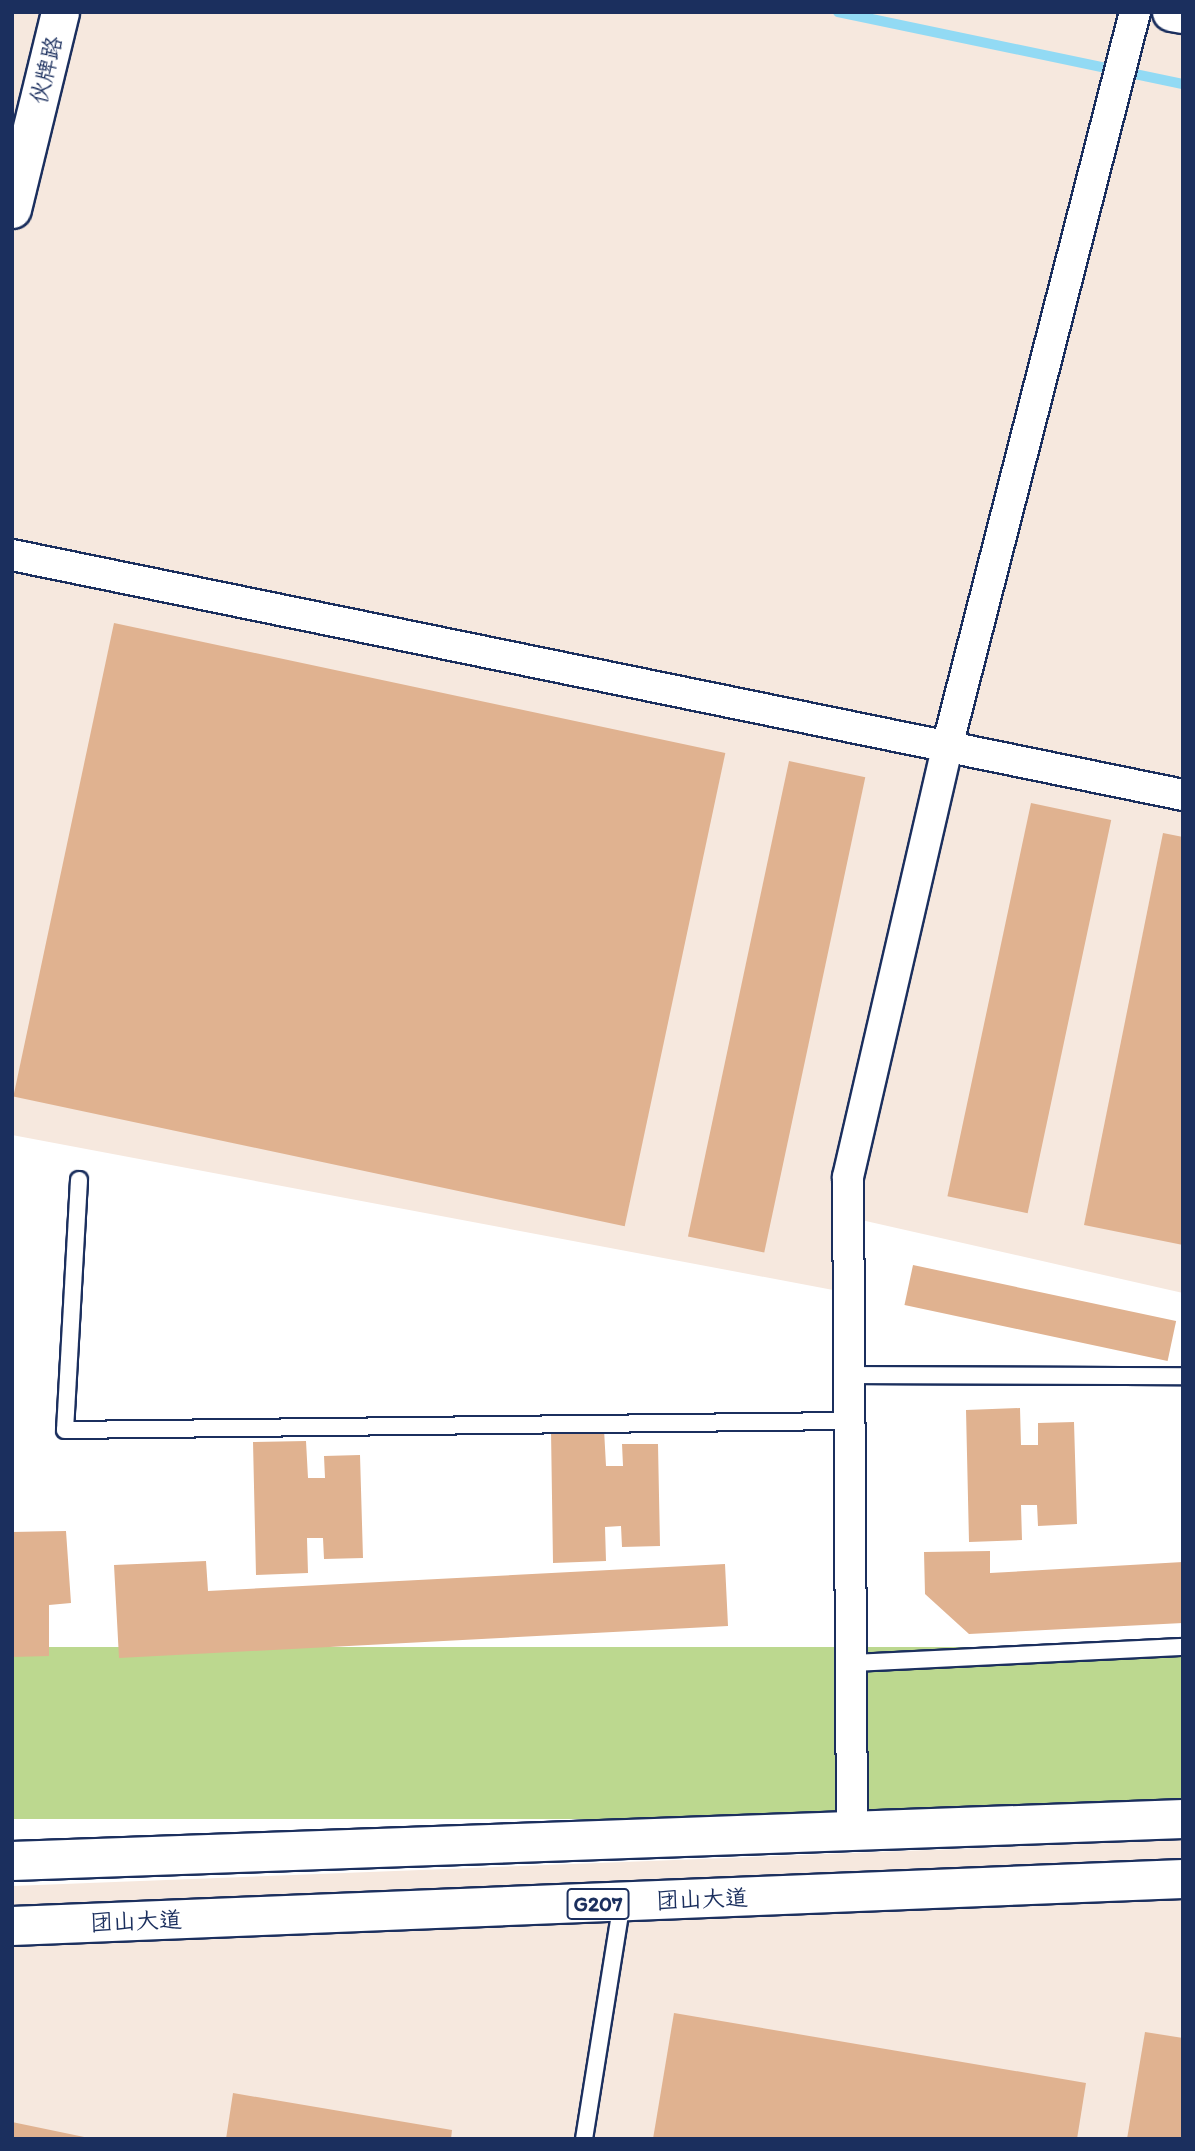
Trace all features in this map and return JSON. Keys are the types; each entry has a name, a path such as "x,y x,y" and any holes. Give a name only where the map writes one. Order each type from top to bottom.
{"main road":[{"path":"1172,12 1183,14"},
{"path":"12,1861 1183,1819"},
{"name":"团山大道","path":"12,1926 1183,1879"}],"street":[{"name":"伙牌路","path":"12,209 60,12"},
{"path":"852,1832 848,1177 947,747 1135,12"},
{"path":"12,555 1183,795"}],"lane":[{"path":"79,1180 65,1430 849,1421"},
{"path":"849,1375 1183,1376"},
{"path":"851,1663 1183,1647"},
{"path":"584,2139 622,1903"}],"shaded area":[{"path":"12,12 1183,14 1183,1293 848,1217 849,1293 12,1135"},
{"path":"1183,1840 1183,2139 12,2139 12,1886"}],"green space":[{"path":"12,1647 1183,1647 1183,1819 12,1819"}],"building":[{"path":"114,623 725,753 625,1226 13,1096"},
{"path":"789,761 865,777 764,1253 688,1236"},
{"path":"1031,803 1111,820 1028,1213 947,1196"},
{"path":"1163,833 1183,837 1183,1245 1084,1225"},
{"path":"913,1265 1176,1321 1168,1361 904,1305"},
{"path":"1020,1408 1021,1445 1038,1445 1038,1423 1074,1422 1077,1524 1038,1526 1037,1505 1021,1505 1022,1540 969,1542 966,1410"},
{"path":"604,1429 606,1466 623,1466 622,1444 658,1444 660,1546 622,1547 621,1526 605,1527 606,1561 553,1563 551,1431"},
{"path":"306,1441 308,1478 325,1478 324,1456 360,1455 363,1558 324,1559 323,1538 307,1538 308,1573 256,1575 253,1442"},
{"path":"66,1531 71,1603 49,1605 49,1656 12,1657 12,1532"},
{"path":"990,1551 990,1573 1183,1562 1183,1623 969,1634 925,1594 924,1552"},
{"path":"206,1561 208,1591 725,1564 728,1626 119,1658 114,1565"},
{"path":"674,2013 1086,2083 1077,2139 653,2139"},
{"path":"1145,2032 1183,2038 1183,2139 1127,2139"},
{"path":"233,2093 452,2130 451,2139 226,2139"},
{"path":"12,2122 89,2138 89,2139 12,2139"}],"waterway":[{"path":"838,12 1183,84"}]}
